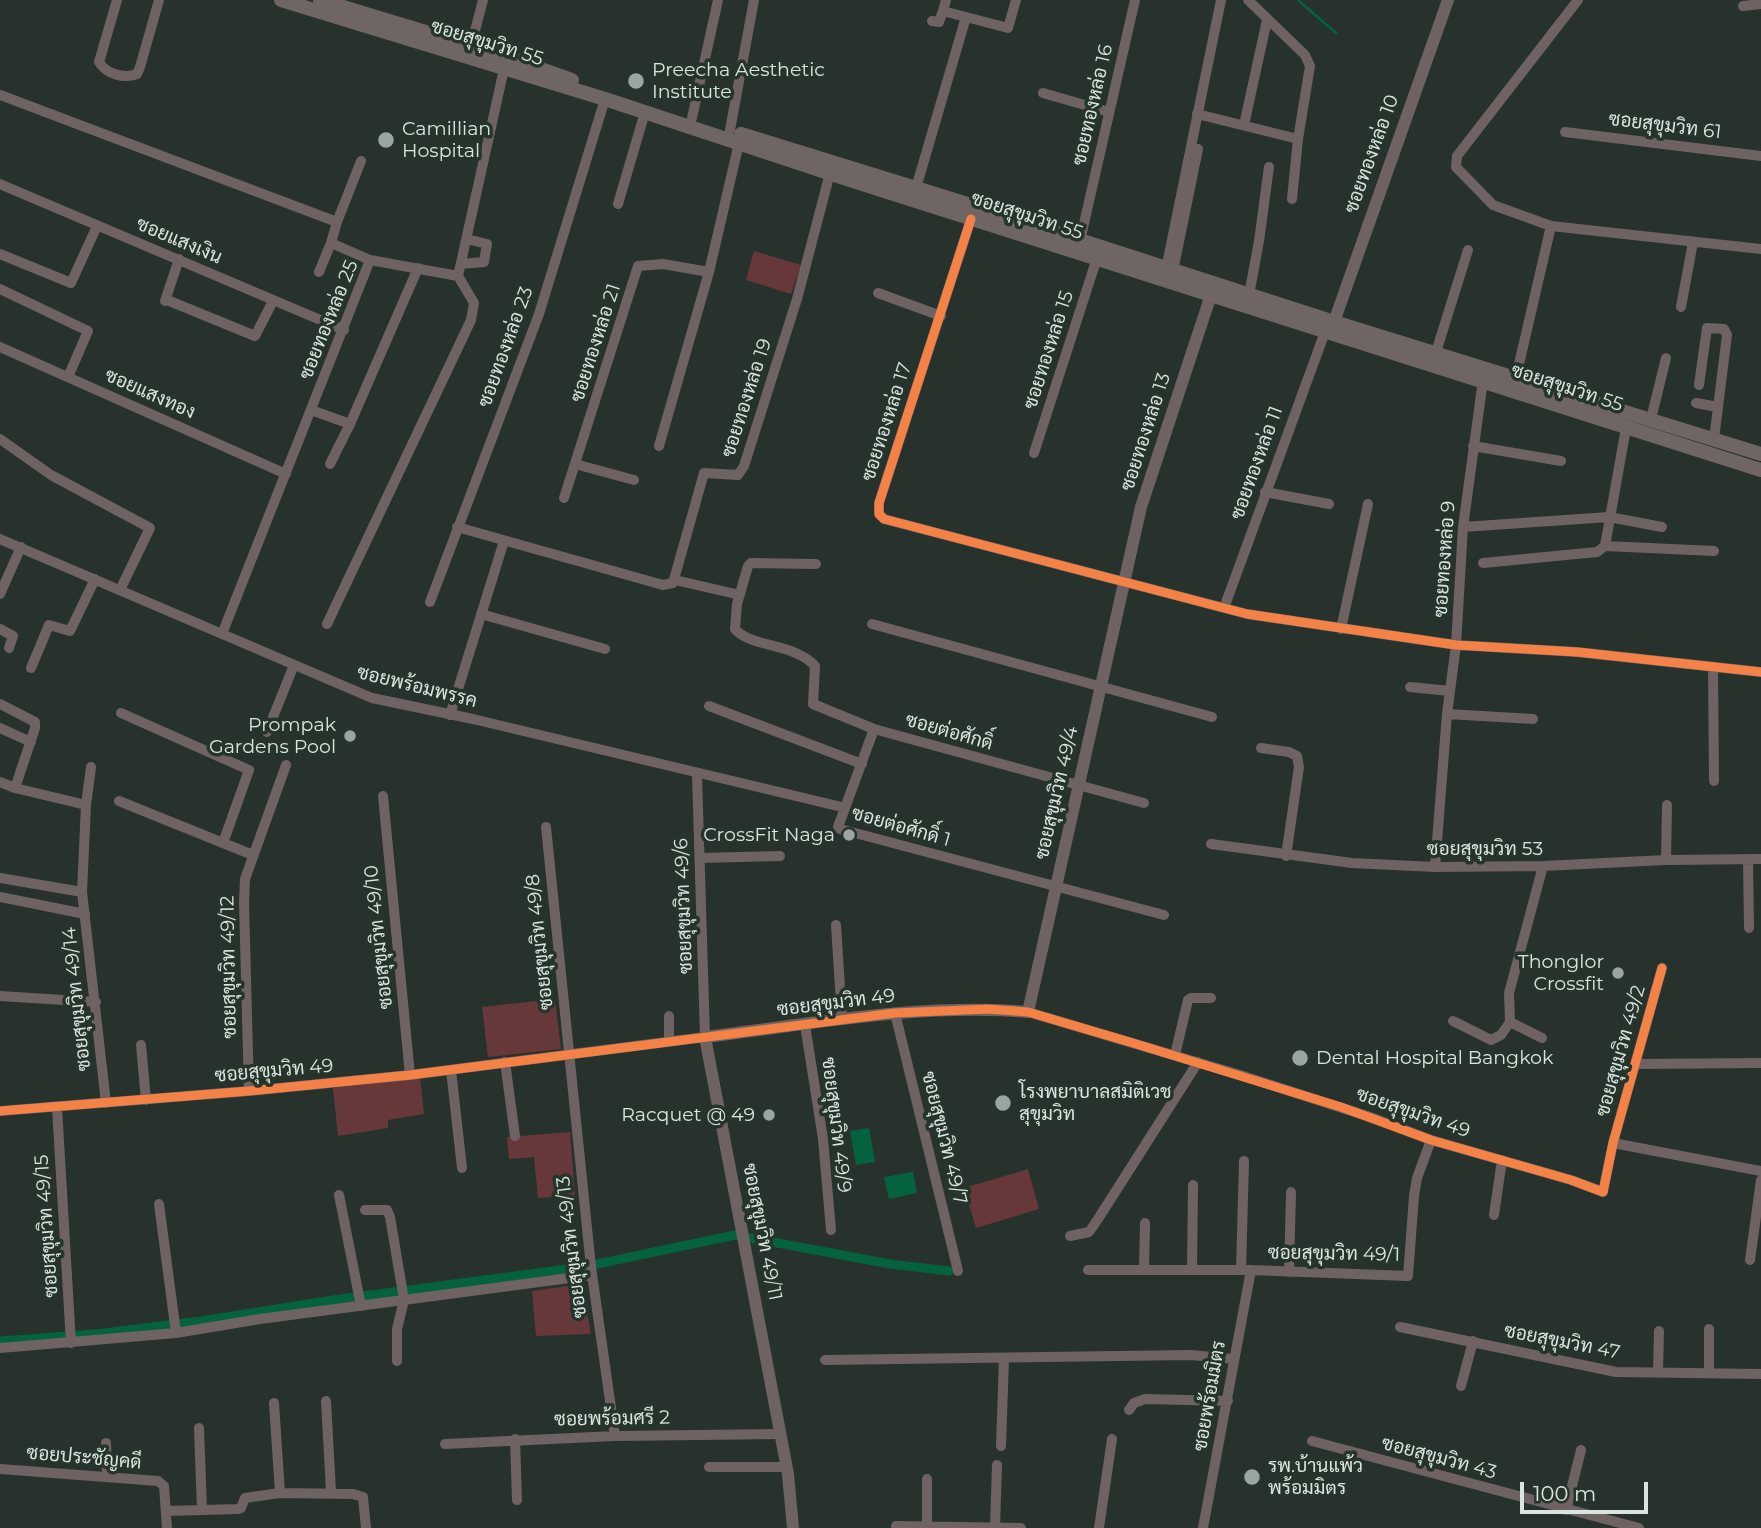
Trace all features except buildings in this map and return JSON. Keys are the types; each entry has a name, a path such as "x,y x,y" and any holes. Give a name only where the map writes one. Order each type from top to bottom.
{"main road":[{"name":"ซอยสุขุมวิท 55","path":"281,0 471,46 506,63"},
{"name":"ซอยสุขุมวิท 55","path":"320,0 337,3 397,30 1329,327 1485,374 1626,428 1761,470"},
{"name":"ซอยสุขุมวิท 55","path":"607,96 645,112 691,123"},
{"name":"ซอยสุขุมวิท 55","path":"1099,253 1169,270 1212,289 1249,295 1329,327 1436,352 1485,374"},
{"name":"ซอยสุขุมวิท 55","path":"1514,384 1630,413 1761,454"},
{"path":"1626,428 1630,413"},
{"path":"1647,434 1651,419"}],"street":[{"path":"117,0 99,62 113,73 131,76 137,74 159,0"},
{"path":"471,46 483,0"},
{"path":"691,123 718,0"},
{"path":"659,446 709,272 736,136 754,0"},
{"path":"932,21 939,22 946,0"},
{"path":"943,11 1008,27 1016,0"},
{"name":"ซอยทองหล่อ 16","path":"1078,246 1135,0"},
{"path":"1169,270 1221,0"},
{"path":"1248,0 1308,60 1310,66 1298,139 1292,199"},
{"name":"ซอยทองหล่อ 10","path":"1329,327 1448,0"},
{"path":"1578,0 1457,156 1456,167 1493,205 1551,226 1761,249"},
{"path":"1742,6 1761,4"},
{"path":"914,194 966,17"},
{"path":"1244,125 1267,20"},
{"path":"327,624 471,320 474,303 458,276 506,63"},
{"path":"1043,93 1109,112"},
{"path":"0,95 337,222"},
{"name":"ซอยทองหล่อ 23","path":"430,602 539,314 607,96"},
{"path":"618,204 645,112"},
{"path":"1198,114 1298,139"},
{"name":"ซอยสุขุมวิท 61","path":"1565,131 1761,156"},
{"path":"1169,270 1198,149"},
{"path":"319,272 361,161"},
{"path":"1249,295 1269,167"},
{"name":"ซอยทองหล่อ 19","path":"675,579 705,473 737,475 744,466 797,299 831,168"},
{"name":"ซอยแสงเงิน","path":"0,184 344,330"},
{"name":"ซอยทองหล่อ 17","path":"972,212 941,316 879,503 881,517 1125,582"},
{"path":"0,254 71,283 97,226"},
{"path":"1514,384 1551,226"},
{"path":"461,264 484,262 487,244 467,239"},
{"path":"1681,306 1693,242"},
{"path":"331,243 370,260"},
{"path":"1436,352 1468,250"},
{"name":"ซอยทองหล่อ 15","path":"1034,453 1099,253"},
{"path":"179,259 165,301 256,336 273,301"},
{"name":"ซอยทองหล่อ 25","path":"222,634 370,260 458,276"},
{"name":"ซอยทองหล่อ 21","path":"564,498 638,266 663,264 709,272"},
{"path":"330,464 418,268"},
{"path":"0,289 88,331 68,377"},
{"name":"ซอยทองหล่อ 13","path":"1125,582 1143,499 1212,289"},
{"path":"878,293 941,316"},
{"name":"ซอยทองหล่อ 11","path":"1224,608 1265,492 1329,327"},
{"path":"1699,385 1707,328 1724,329 1727,335 1714,439"},
{"name":"ซอยแสงทอง","path":"0,347 286,474"},
{"path":"1651,419 1666,358"},
{"name":"ซอยทองหล่อ 9","path":"1435,867 1464,527 1485,374"},
{"path":"1696,403 1718,407"},
{"path":"312,410 350,424"},
{"path":"1605,546 1626,428"},
{"path":"0,439 51,475 150,528 120,590"},
{"path":"1474,446 1560,461"},
{"path":"575,464 634,480"},
{"path":"1265,492 1329,504"},
{"path":"1341,629 1368,504"},
{"path":"1464,527 1609,517 1662,527"},
{"path":"457,527 663,585 670,584 675,579 740,595 751,563 816,564"},
{"name":"ซอยพร้อมพรรค","path":"0,539 372,698 846,808"},
{"path":"450,715 504,541"},
{"path":"1483,562 1597,552 1605,546 1714,551"},
{"path":"0,594 20,547"},
{"path":"31,668 49,625 70,631 95,579"},
{"path":"1125,582 1247,614 1341,629 1456,645 1577,652 1761,672"},
{"name":"ซอยสุขุมวิท 49/4","path":"1028,1012 1125,582"},
{"name":"ซอยต่อศักดิ์","path":"740,595 735,629 747,637 810,660 816,666 813,704 874,729 1144,803"},
{"path":"481,614 605,649"},
{"path":"872,624 1212,717"},
{"path":"0,629 13,636 9,648"},
{"path":"267,733 294,665"},
{"path":"1713,668 1714,780"},
{"path":"1409,687 1450,691"},
{"path":"0,704 35,722 15,788"},
{"path":"709,706 862,764"},
{"path":"121,713 249,770 223,843"},
{"path":"1447,714 1533,719"},
{"path":"0,727 30,742"},
{"name":"ซอยต่อศักดิ์ 1","path":"874,729 838,827 841,830 1056,887"},
{"path":"1261,748 1289,752 1297,756 1298,768 1286,856"},
{"name":"ซอยสุขุมวิท 49/12","path":"249,1091 244,903 246,878 286,765"},
{"name":"ซอยสุขุมวิท 49/14","path":"91,767 86,805 82,892 106,1103"},
{"name":"ซอยสุขุมวิท 49/6","path":"697,775 705,1037"},
{"path":"0,782 86,805"},
{"name":"ซอยสุขุมวิท 49/10","path":"383,796 410,1075"},
{"path":"119,801 253,855"},
{"path":"1666,860 1667,805"},
{"name":"ซอยสุขุมวิท 49/8","path":"546,827 569,1054"},
{"name":"ซอยสุขุมวิท 53","path":"1211,844 1352,863 1435,867 1761,859"},
{"path":"700,858 780,856"},
{"path":"1748,860 1749,928"},
{"path":"1453,1021 1490,1040 1501,1035 1510,1022 1509,993 1543,866"},
{"path":"0,878 82,892"},
{"path":"1056,887 1164,915"},
{"path":"0,897 85,914"},
{"path":"836,925 842,1020"},
{"name":"ซอยสุขุมวิท 49/2","path":"1614,1143 1662,968"},
{"path":"0,996 96,1002"},
{"path":"1175,1055 1188,1000 1211,998"},
{"name":"ซอยสุขุมวิท 49","path":"0,1111 410,1075 895,1013 987,1009 1028,1012 1175,1055 1370,1117 1432,1140 1571,1180 1602,1192 1614,1143"},
{"name":"ซอยสุขุมวิท 49/7","path":"895,1013 958,1271"},
{"path":"669,1016 669,1041"},
{"path":"1510,1022 1542,1038"},
{"name":"ซอยสุขุมวิท 49/9","path":"805,1024 823,1139 831,1230"},
{"name":"ซอยสุขุมวิท 49/11","path":"705,1037 787,1467 793,1528"},
{"path":"141,1045 146,1100"},
{"name":"ซอยสุขุมวิท 49/13","path":"569,1054 592,1275 615,1436"},
{"path":"505,1062 515,1136"},
{"path":"1070,1236 1089,1232 1198,1062"},
{"path":"1636,1064 1761,1063"},
{"path":"451,1070 462,1168"},
{"name":"ซอยสุขุมวิท 49/15","path":"57,1108 71,1343"},
{"name":"ซอยสุขุมวิท 49/1","path":"1088,1270 1246,1270 1408,1276 1417,1178 1432,1140"},
{"path":"1614,1143 1761,1171"},
{"path":"1494,1216 1502,1160"},
{"name":"ซอยพร้อมมิตร","path":"1203,1528 1228,1401 1246,1270 1244,1161"},
{"path":"1750,1260 1761,1180"},
{"path":"1192,1270 1194,1185"},
{"path":"1289,1272 1291,1192"},
{"path":"339,1195 361,1306"},
{"path":"159,1204 176,1333"},
{"path":"365,1210 387,1210 389,1213 404,1300 397,1329 397,1361"},
{"path":"1144,1270 1145,1223"},
{"path":"0,1348 176,1333 592,1275"},
{"name":"ซอยสุขุมวิท 47","path":"1401,1326 1616,1372 1761,1374"},
{"path":"1709,1329 1709,1373"},
{"path":"1658,1372 1659,1331"},
{"path":"1461,1386 1473,1341"},
{"path":"825,1360 1191,1355 1234,1359"},
{"path":"1001,1446 1004,1359"},
{"path":"1129,1410 1134,1403 1145,1399 1228,1401"},
{"path":"326,1401 331,1492"},
{"path":"274,1404 280,1493"},
{"path":"199,1428 202,1510"},
{"name":"ซอยพร้อมศรี 2","path":"445,1444 615,1436 780,1434"},
{"path":"515,1439 517,1500"},
{"path":"1099,1528 1112,1439"},
{"name":"ซอยสุขุมวิท 43","path":"1312,1441 1639,1528"},
{"path":"106,1443 107,1477"},
{"path":"1566,1510 1581,1450"},
{"path":"995,1527 998,1465"},
{"path":"709,1467 787,1467"},
{"name":"ซอยประชัญคดี","path":"0,1469 158,1481 164,1486 167,1528"},
{"path":"927,1479 927,1526"},
{"path":"166,1511 238,1509 246,1498 280,1493 361,1494 366,1528"},
{"path":"896,1526 1021,1528"}],"shaded area":[{"path":"754,251 801,265 791,294 746,280"},
{"path":"555,999 561,1049 488,1057 482,1007"},
{"path":"420,1077 424,1114 388,1120 388,1128 338,1136 333,1088"},
{"path":"869,1128 875,1162 856,1165 850,1131"},
{"path":"570,1132 575,1195 538,1198 534,1157 509,1159 507,1137"},
{"path":"1028,1169 1039,1209 976,1228 964,1188"},
{"path":"913,1172 917,1193 889,1199 884,1177"},
{"path":"582,1284 591,1334 536,1336 532,1291"}],"waterway":[{"path":"1298,0 1336,33"},
{"path":"0,1341 95,1334 201,1321 333,1300 583,1267 735,1235 890,1264 949,1271"}],"cycle path":[{"path":"971,219 879,503 879,514 884,519 1247,614 1456,645 1577,652 1761,672"},
{"path":"0,1111 410,1075 895,1013 987,1009 1028,1012 1133,1043 1341,1107 1431,1140 1571,1180 1603,1192 1613,1143 1662,968"}],"place":[{"name":"Preecha Aesthetic Institute","path":"636,81"},
{"name":"Camillian Hospital","path":"386,140"},
{"name":"Prompak Gardens Pool","path":"350,736"},
{"name":"CrossFit Naga","path":"849,835"},
{"name":"Thonglor Crossfit","path":"1618,973"},
{"name":"Dental Hospital Bangkok","path":"1300,1058"},
{"name":"โรงพยาบาลสมิติเวช สุขุมวิท","path":"1003,1103"},
{"name":"Racquet @ 49","path":"769,1115"},
{"name":"รพ.บ้านแพ้ว พร้อมมิตร","path":"1252,1477"}]}
